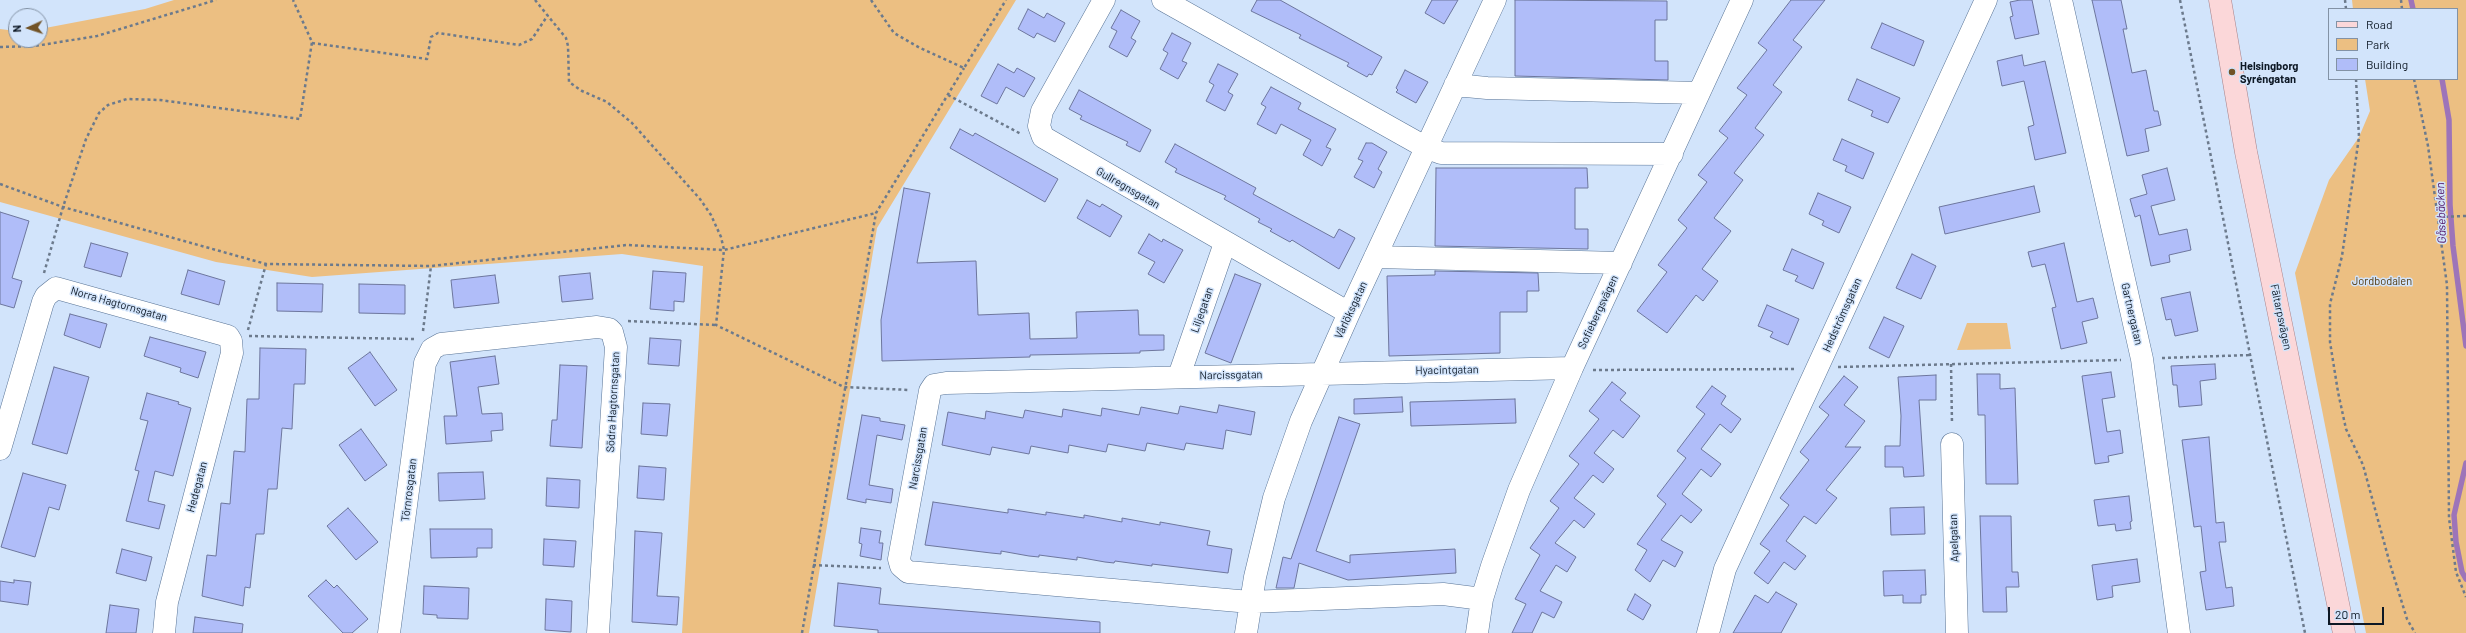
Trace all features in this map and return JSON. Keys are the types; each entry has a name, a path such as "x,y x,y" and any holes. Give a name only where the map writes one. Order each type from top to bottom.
{"main road":[{"name":"Fältarpsvägen","path":"2220,0 2246,152 2344,633"}],"street":[{"path":"1040,132 1040,119 1042,111 1104,0"},
{"path":"1163,0 1425,147 1441,153 1672,154"},
{"name":"Vårlöksgatan","path":"1246,633 1250,602 1274,498 1322,373 1425,147 1495,0"},
{"name":"Sofiebergsvägen","path":"1477,633 1482,600 1519,490 1572,368 1742,0"},
{"name":"Hedströmsgatan","path":"1708,633 1725,569 1986,0"},
{"name":"Gartnergatan","path":"2061,0 2142,359 2179,633"},
{"path":"1455,85 1487,88 1699,93"},
{"name":"Gullregnsgatan","path":"1040,132 1047,141 1349,313"},
{"name":"Liljegatan","path":"1178,376 1225,243"},
{"path":"1375,257 1621,263"},
{"name":"Norra Hagtornsgatan","path":"50,291 62,288 222,334 231,341"},
{"path":"0,449 43,302 50,291"},
{"path":"429,344 441,344 597,327 609,329 612,332"},
{"name":"Södra Hagtornsgatan","path":"598,633 616,347 612,332"},
{"name":"Hedegatan","path":"164,633 167,602 232,353 231,341"},
{"name":"Törnrosgatan","path":"389,633 425,364 429,344"},
{"name":"Hyacintgatan","path":"1322,373 1572,368"},
{"name":"Narcissgatan","path":"904,570 899,559 930,391 934,385 946,383 1322,373"},
{"name":"Apelgatan","path":"1952,444 1957,633"},
{"path":"904,570 912,574 1250,602 1443,594 1482,600"}],"path":[{"path":"0,47 35,46 97,36 216,0"},
{"path":"50,291 44,271 63,207 89,132 99,113 108,105 127,99 160,100 300,119 312,42 293,0"},
{"path":"535,0 548,15 567,42 569,82 582,91 607,102 632,122 704,204 721,237 724,250 716,325"},
{"path":"871,0 894,33 920,48 964,68"},
{"path":"802,633 844,387 876,213 1006,0"},
{"path":"2180,0 2305,633"},
{"path":"312,42 426,59 431,37 438,33 519,45 532,39 548,15"},
{"path":"2356,80 2359,104 2359,136 2342,256 2330,304 2330,342 2346,429 2364,465 2390,564 2408,619 2415,633"},
{"path":"2414,80 2428,146 2439,217 2447,286 2449,518 2456,572 2466,597"},
{"path":"948,95 1019,134 1040,132"},
{"path":"0,184 63,207 266,264 431,266 627,245 724,250 876,213"},
{"path":"2439,217 2466,216"},
{"path":"266,264 247,336 429,344"},
{"path":"429,344 422,332 431,266"},
{"path":"612,332 622,321 716,325 844,387 930,391"},
{"path":"1572,368 1595,370 1764,371 1818,368 2250,355"},
{"path":"1951,364 1952,444"},
{"path":"813,565 904,570"}],"green space":[{"path":"174,0 1016,0 877,228 809,633 682,633 703,266 622,254 312,277 216,262 0,202 0,29 8,30 8,48 48,48 48,27 145,9"},
{"name":"Jordbodalen","path":"2352,0 2466,0 2466,633 2366,633 2295,273 2329,180 2359,137 2370,111 2365,80 2458,80 2458,8 2353,8"},
{"path":"1967,323 2007,323 2011,349 1957,350"}],"building":[{"path":"1257,0 1280,0 1382,57 1372,75 1369,74 1367,77 1347,66 1349,63 1299,38 1301,35 1251,11"},
{"path":"1432,0 1458,0 1444,24 1425,13"},
{"path":"1515,0 1667,1 1667,20 1655,20 1655,61 1668,61 1668,80 1515,76"},
{"path":"1791,0 1825,0 1793,40 1802,47 1773,85 1782,92 1755,128 1764,135 1734,173 1743,180 1714,218 1731,231 1702,269 1718,281 1703,301 1696,295 1667,333 1637,311 1667,272 1658,265 1687,228 1678,220 1707,182 1698,175 1728,138 1719,131 1747,95 1737,88 1767,50 1758,43"},
{"path":"2032,0 2039,34 2015,39 2010,17 2013,16 2010,2"},
{"path":"2092,0 2121,0 2127,29 2123,29 2132,73 2146,70 2154,111 2158,111 2161,125 2145,129 2149,151 2127,156"},
{"path":"1028,9 1044,18 1047,13 1065,23 1055,42 1037,33 1034,38 1018,29"},
{"path":"1121,10 1140,21 1131,38 1136,41 1127,57 1109,47 1117,31 1111,28"},
{"path":"1882,23 1924,41 1914,66 1871,48"},
{"path":"1172,33 1191,43 1182,61 1187,63 1178,79 1160,69 1168,53 1163,50"},
{"path":"2022,55 2024,66 2045,61 2066,153 2035,160 2028,127 2034,125 2024,81 2002,86 1997,61"},
{"path":"998,64 1014,73 1017,68 1035,78 1024,97 1006,87 997,104 981,96"},
{"path":"1218,64 1238,74 1228,92 1233,95 1225,111 1206,101 1214,85 1209,82"},
{"path":"1405,70 1428,82 1416,103 1396,92 1398,90 1396,88"},
{"path":"1857,79 1900,98 1888,123 1871,116 1873,111 1848,100"},
{"path":"1271,87 1301,103 1298,109 1336,129 1326,147 1331,149 1322,166 1303,155 1311,140 1281,124 1276,134 1257,124 1266,107 1261,104"},
{"path":"1079,90 1151,130 1140,152 1126,145 1128,142 1080,119 1082,116 1069,109"},
{"path":"960,129 973,136 975,133 1058,179 1045,202 950,148"},
{"path":"1842,139 1874,153 1863,179 1845,171 1847,166 1833,160"},
{"path":"1366,143 1372,143 1387,152 1378,169 1382,172 1374,188 1354,177 1363,161 1358,159"},
{"path":"1175,144 1256,188 1253,194 1334,238 1339,229 1355,238 1339,269 1292,240 1290,242 1270,231 1272,229 1258,222 1260,219 1224,199 1226,196 1175,172 1177,169 1165,162"},
{"path":"1436,168 1587,168 1588,188 1575,188 1575,229 1588,229 1588,249 1435,246"},
{"path":"2167,168 2175,200 2151,206 2159,235 2187,229 2191,250 2169,255 2170,262 2151,266 2140,215 2135,217 2130,199 2147,194 2142,175"},
{"path":"2034,186 2040,212 1945,234 1939,207"},
{"path":"904,188 930,193 917,263 976,261 978,315 1029,313 1030,339 1077,338 1076,312 1138,310 1139,335 1164,335 1164,350 1140,351 1140,353 1030,355 1030,357 882,361 881,320"},
{"path":"1818,193 1851,207 1839,233 1822,225 1824,221 1809,214"},
{"path":"1087,200 1100,207 1102,204 1122,216 1110,237 1077,218"},
{"path":"0,212 29,221 12,278 22,281 14,308 0,304"},
{"path":"1149,234 1162,242 1163,239 1183,250 1164,283 1148,274 1155,262 1138,253"},
{"path":"91,243 128,253 121,277 84,267"},
{"path":"2064,243 2077,302 2093,298 2098,318 2082,322 2087,343 2061,349 2052,308 2056,307 2045,264 2032,267 2028,252"},
{"path":"1792,249 1824,263 1813,289 1795,281 1798,276 1783,270"},
{"path":"1912,254 1936,266 1921,299 1896,288"},
{"path":"188,270 225,281 219,305 181,294"},
{"path":"653,271 686,273 684,302 674,301 674,311 650,309"},
{"path":"1435,271 1538,273 1539,291 1527,291 1527,312 1500,312 1500,353 1389,356 1387,276 1435,275"},
{"path":"590,273 593,299 562,302 559,276"},
{"path":"1235,274 1261,284 1231,363 1205,353"},
{"path":"495,275 499,303 454,308 451,280"},
{"path":"277,283 323,284 322,312 277,311"},
{"path":"359,284 405,285 405,314 359,313"},
{"path":"2190,292 2198,331 2175,336 2171,319 2166,320 2161,298"},
{"path":"1767,305 1799,319 1788,345 1770,337 1773,332 1758,326"},
{"path":"70,314 107,324 100,348 64,335"},
{"path":"1884,317 1904,326 1889,358 1869,348"},
{"path":"150,337 206,352 198,378 180,372 181,368 144,356"},
{"path":"650,338 681,340 679,366 648,364"},
{"path":"260,348 306,349 305,384 294,384 292,429 282,428 277,489 268,489 264,534 256,534 250,588 245,587 243,606 202,596 207,555 216,556 221,503 230,504 234,451 245,452 247,399 259,399"},
{"path":"370,352 397,390 375,406 348,368"},
{"path":"495,356 499,384 478,387 482,414 502,413 503,430 491,431 492,441 446,444 444,416 457,416 450,362"},
{"path":"2215,364 2216,379 2200,381 2202,405 2179,407 2177,385 2173,385 2171,366"},
{"path":"560,365 587,366 582,448 550,446 552,420 557,420"},
{"path":"54,367 89,377 67,454 32,444"},
{"path":"2111,372 2115,397 2102,399 2107,432 2120,430 2123,453 2108,456 2109,462 2095,464 2082,376"},
{"path":"1977,374 2000,374 2000,389 2015,388 2018,484 1986,484 1985,415 1978,415"},
{"path":"1936,375 1936,400 1919,400 1924,476 1904,477 1903,467 1885,467 1885,446 1900,446 1901,416 1898,377"},
{"path":"1844,376 1858,387 1844,405 1865,421 1845,447 1861,447 1826,490 1837,498 1816,524 1804,516 1786,541 1806,556 1795,570 1784,562 1768,584 1754,573 1770,551 1760,544 1789,505 1780,498 1809,460 1800,452 1829,415 1819,407"},
{"path":"1612,382 1626,393 1620,400 1640,416 1623,438 1613,430 1594,453 1614,469 1603,483 1593,475 1574,498 1595,514 1584,528 1574,520 1555,543 1576,557 1567,572 1556,565 1540,591 1562,602 1554,618 1542,612 1532,633 1512,633 1526,604 1515,599 1540,555 1530,548 1559,508 1550,501 1579,464 1569,456 1599,419 1589,411"},
{"path":"1712,386 1726,396 1721,404 1741,419 1731,433 1720,424 1701,449 1721,464 1711,477 1701,469 1682,494 1702,510 1691,523 1681,515 1661,540 1683,552 1675,567 1663,560 1650,582 1635,570 1647,550 1637,544 1666,504 1657,496 1686,458 1677,451 1705,414 1696,407"},
{"path":"147,393 179,402 178,404 191,408 173,476 155,471 148,501 165,505 159,529 126,521 139,471 135,470 148,421 140,419"},
{"path":"1402,397 1403,412 1354,414 1354,399"},
{"path":"1515,399 1516,423 1411,426 1410,402"},
{"path":"643,403 670,404 667,436 641,434"},
{"path":"1219,405 1255,412 1251,435 1226,430 1223,449 1186,443 1184,450 1147,443 1145,451 1108,444 1106,452 1069,445 1068,453 1031,446 1029,454 992,447 990,455 942,445 948,412 985,419 986,411 1023,418 1025,410 1062,417 1063,409 1101,416 1102,408 1139,415 1141,407 1178,414 1180,406 1217,413"},
{"path":"862,415 880,418 880,421 905,425 902,440 877,435 869,485 893,489 891,503 866,499 866,503 847,499"},
{"path":"1339,417 1360,424 1316,551 1350,563 1350,555 1455,549 1456,573 1348,580 1299,563 1294,588 1276,588 1283,557 1291,559"},
{"path":"361,429 387,465 365,481 339,445"},
{"path":"2209,437 2216,523 2224,522 2226,542 2219,542 2226,588 2232,587 2234,606 2206,610 2200,572 2206,571 2201,526 2194,527 2182,440"},
{"path":"639,466 666,468 664,500 637,498"},
{"path":"483,472 485,499 439,501 438,473"},
{"path":"23,473 66,485 59,510 49,507 35,557 1,547"},
{"path":"547,478 580,480 579,508 546,506"},
{"path":"2129,496 2132,521 2130,522 2131,529 2116,531 2115,524 2098,526 2094,500"},
{"path":"933,502 1008,513 1008,509 1046,515 1046,512 1084,518 1084,515 1122,522 1122,518 1160,525 1160,522 1210,531 1207,545 1232,549 1228,573 1152,564 1152,566 1115,561 1114,563 1077,557 1077,560 1039,555 1039,557 1029,556 1001,551 1001,554 925,545"},
{"path":"1924,507 1925,534 1891,535 1890,508"},
{"path":"348,508 378,542 356,560 327,526"},
{"path":"1980,516 2011,516 2012,572 2018,572 2019,587 2006,587 2007,612 1983,612"},
{"path":"861,528 881,531 879,543 883,543 881,560 860,556 862,544 859,543"},
{"path":"430,529 492,529 492,548 477,548 477,557 431,558"},
{"path":"635,531 662,533 657,596 679,597 677,625 632,622"},
{"path":"544,539 576,541 574,567 543,565"},
{"path":"122,549 152,557 146,581 116,573"},
{"path":"2137,559 2140,582 2112,586 2113,597 2097,600 2092,565"},
{"path":"1925,570 1926,595 1921,595 1921,603 1903,603 1903,595 1884,596 1883,571"},
{"path":"14,580 31,582 28,605 0,601 0,581 14,583"},
{"path":"326,580 334,588 337,585 368,619 352,633 343,633 308,596"},
{"path":"838,583 881,588 879,604 1100,622 1100,633 878,633 878,630 834,626"},
{"path":"424,586 469,588 468,619 437,618 437,615 423,614"},
{"path":"1776,592 1797,604 1781,633 1733,633 1755,595 1768,603"},
{"path":"1635,594 1651,605 1643,620 1627,610"},
{"path":"546,599 572,601 571,632 545,630"},
{"path":"110,605 139,609 136,633 106,633"},
{"path":"195,617 243,624 242,633 193,633"}],"waterway":[{"name":"Gåsebäcken","path":"2411,0 2413,8"},
{"name":"Gåsebäcken","path":"2442,80 2449,120 2450,205 2453,246 2466,346"},
{"name":"Gåsebäcken","path":"2466,463 2454,515 2456,542 2462,572 2466,579"}],"place":[{"name":"Helsingborg Syréngatan","path":"2232,72"}]}
